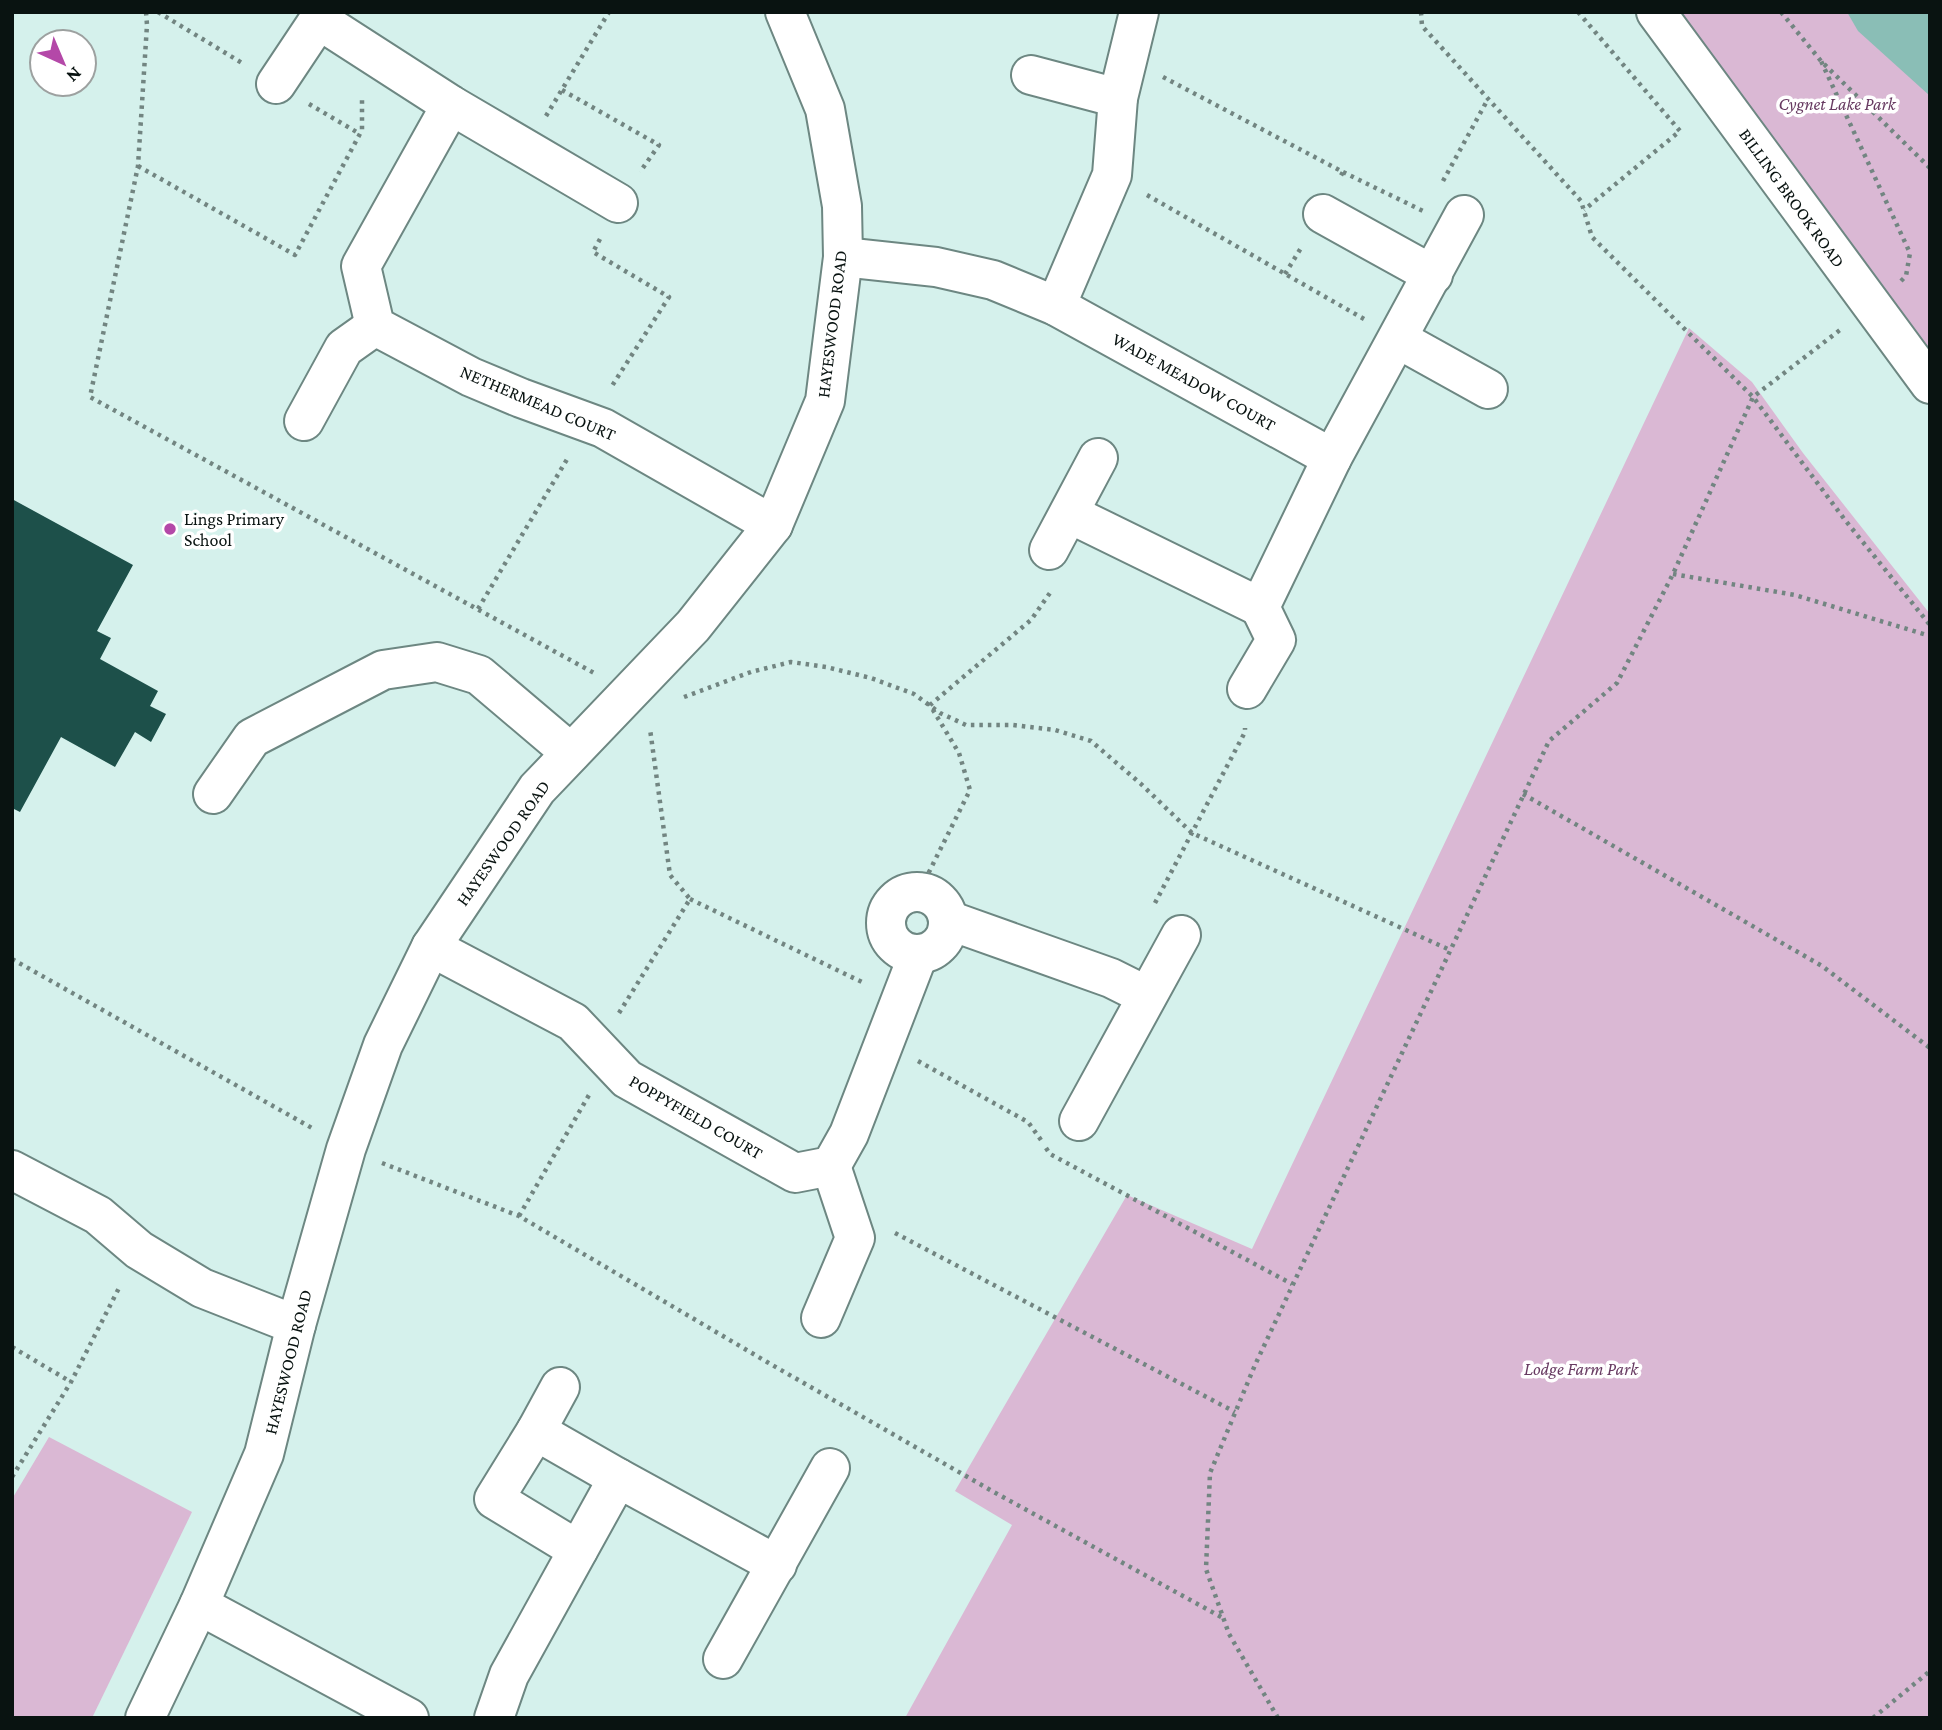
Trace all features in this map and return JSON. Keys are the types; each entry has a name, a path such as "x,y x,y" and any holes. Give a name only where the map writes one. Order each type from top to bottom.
{"street":[{"name":"HAYESWOOD ROAD","path":"145,1718 199,1605 264,1454 296,1325 346,1149 383,1045 431,947 537,789 571,753 638,702 693,626 773,525 825,401 843,257 842,206 825,108 785,12"},
{"path":"1056,306 1112,175 1118,98 1139,12"},
{"name":"BILLING BROOK ROAD","path":"1656,12 1930,384"},
{"path":"276,84 321,16 362,47 451,105 618,202"},
{"path":"1031,75 1118,98"},
{"path":"304,421 344,348 375,326 360,266 451,105"},
{"path":"1260,607 1332,458 1433,275 1445,202"},
{"path":"1323,214 1433,275"},
{"name":"WADE MEADOW COURT","path":"843,257 936,267 993,280 1056,306 1332,458"},
{"name":"NETHERMEAD COURT","path":"375,326 471,377 603,428 773,525"},
{"path":"1398,339 1488,389"},
{"path":"1049,550 1098,458"},
{"path":"1070,514 1260,607 1276,640 1247,688"},
{"path":"213,794 252,738 383,670 437,662 479,675 571,753"},
{"path":"919,892 939,901 948,920 945,938 938,947 918,955 903,952 895,946 888,937 885,923 892,903 901,896 919,892"},
{"path":"948,920 1111,978 1147,996"},
{"path":"1079,1121 1181,935"},
{"name":"POPPYFIELD COURT","path":"431,947 573,1022 627,1079 795,1173 831,1166"},
{"path":"821,1318 855,1238 831,1166 849,1134 918,955"},
{"path":"12,1170 98,1215 139,1250 202,1288 296,1325"},
{"path":"560,1387 494,1499 578,1550"},
{"path":"536,1431 777,1566"},
{"path":"723,1659 830,1468"},
{"path":"494,1718 509,1675 618,1478"},
{"path":"199,1605 409,1718"}],"path":[{"path":"526,148 609,12"},
{"path":"1421,12 1422,26 1581,201 1592,237 1753,397 1845,520 1930,625"},
{"path":"1578,12 1680,131 1584,210"},
{"path":"1781,12 1821,61 1930,169"},
{"path":"138,166 295,255 362,130 362,47"},
{"path":"1128,58 1426,213 1445,202 1488,99"},
{"path":"1278,1718 1229,1634 1206,1569 1210,1473 1235,1412 1292,1284 1549,741 1617,683 1673,574 1753,397 1906,276 1910,253 1821,61"},
{"path":"478,608 589,422 669,297 593,252 618,202 659,145 562,90"},
{"path":"1285,274 1323,214 1343,172"},
{"path":"1112,175 1398,339"},
{"path":"1673,574 1795,595 1930,636"},
{"path":"930,705 1031,620 1052,589"},
{"path":"900,1001 690,899 670,875 638,702 791,662 871,678 914,694 966,725 1013,725 1055,730 1090,741 1141,784 1192,833 1450,950"},
{"path":"1153,906 1245,732 1247,688"},
{"path":"919,892 970,790 959,753 930,705"},
{"path":"1524,794 1822,966 1930,1048"},
{"path":"519,1216 590,1092 597,1048 690,899"},
{"path":"12,959 346,1149 519,1216 838,1403 1224,1618"},
{"path":"884,1043 1028,1122 1050,1154 1292,1284"},
{"path":"844,1206 1235,1412"},
{"path":"12,1477 71,1382 139,1250"},
{"path":"12,1347 71,1382"},
{"path":"1873,1718 1930,1671"}],"green space":[{"name":"Cygnet Lake Park","path":"1656,12 1930,12 1930,384"},
{"name":"Lodge Farm Park","path":"1689,328 1752,382 1803,453 1930,614 1930,1718 905,1718 1012,1525 955,1491 1127,1195 1252,1249"},
{"path":"49,1437 192,1512 92,1718 12,1718 12,1499"}],"water":[{"path":"1847,12 1930,12 1930,96 1858,31"}],"building":[{"path":"12,499 133,565 97,631 111,638 100,659 158,691 150,706 166,714 151,742 135,732 115,767 61,737 20,812 12,808"}],"place":[{"name":"Lings Primary School","path":"170,529"}]}
